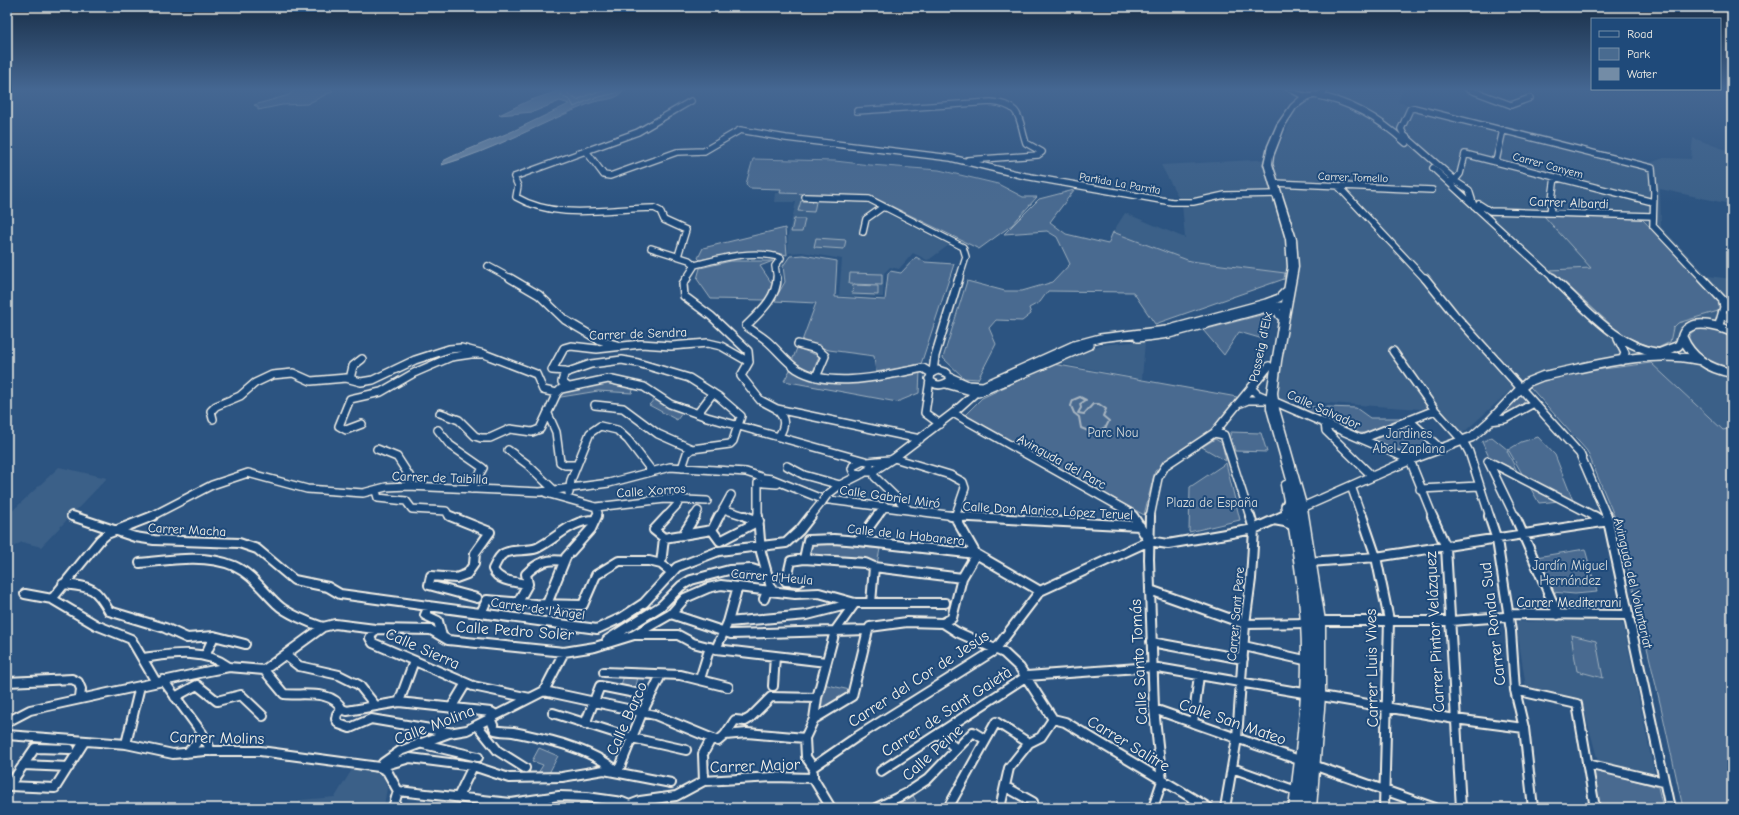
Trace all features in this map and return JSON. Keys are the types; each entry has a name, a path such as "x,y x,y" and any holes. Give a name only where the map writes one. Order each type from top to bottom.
{"highway":[{"name":"Passeig d'Elx","path":"1281,127 1268,152 1268,164 1292,239 1293,267 1269,366 1267,416 1293,512"},
{"name":"Passeig d'Elx","path":"1293,257 1285,292 1276,361 1267,399 1274,417 1293,512"},
{"path":"1293,512 1313,622 1309,661 1313,695"},
{"path":"1293,512 1310,562 1313,622 1313,695 1308,763 1308,808"},
{"path":"1298,808 1299,792 1308,763"}],"street":[{"path":"646,127 638,132 514,177 518,186 516,197 521,201 542,209 606,211 654,208 660,211 664,220 686,230 678,256"},
{"name":"Partida La Parrita","path":"961,160 1038,155 1042,152 1026,143 1022,127"},
{"path":"1389,127 1614,334 1633,346 1662,353"},
{"path":"1402,127 1401,130 1404,135 1455,180 1469,190 1474,206"},
{"path":"1491,127 1652,168 1653,226 1732,310"},
{"name":"Partida La Parrita","path":"586,151 604,175 610,176 677,152 704,151 740,130 786,138 961,160 1025,176 1172,202 1193,202 1225,195 1277,194"},
{"path":"1496,161 1503,130"},
{"name":"Carrer Canyem","path":"1455,180 1460,174 1465,154 1653,202"},
{"path":"1438,172 1455,180"},
{"path":"1550,213 1555,177"},
{"name":"Carrer Tomello","path":"1274,183 1432,190"},
{"name":"Avinguda del Voluntariat","path":"1338,186 1397,251 1421,282 1454,314 1580,454 1605,521 1629,615 1670,808"},
{"path":"805,197 866,198 959,245 966,251 966,257 935,356 927,389 928,401 924,411 940,424"},
{"name":"Carrer Albardi","path":"1472,198 1485,209 1490,211 1652,216"},
{"path":"863,232 866,219 883,206 885,208"},
{"path":"651,248 690,260 695,265"},
{"path":"695,265 741,256 760,255 781,258 775,266 778,279 775,294 746,326 766,340 788,362 809,375 836,380 873,378 923,368 931,375 936,385 948,378"},
{"path":"695,265 692,272 683,284 684,296 711,316 748,351 749,362 741,376 760,400 777,409 920,439"},
{"path":"488,266 539,295 565,320 598,340 622,345"},
{"path":"975,395 1085,346 1169,334 1266,306 1279,298 1285,292"},
{"path":"1716,326 1719,325 1724,306 1721,297"},
{"path":"1266,306 1277,311 1283,308"},
{"path":"847,456 851,460 854,473 872,472 893,459 940,424 975,395 983,386 1078,343 1100,338 1166,330 1266,306 1283,308"},
{"path":"1722,317 1732,315"},
{"path":"1149,541 1168,544 1254,529 1372,476 1472,437 1528,382 1544,376 1648,357 1662,353 1676,347 1683,338 1684,333 1692,326 1716,326 1732,332"},
{"path":"1614,334 1625,353 1635,359"},
{"path":"1683,338 1685,345 1699,360"},
{"name":"Carrer de Sendra","path":"739,424 740,416 713,393 689,378 638,363 622,360 591,364 565,373 564,370 552,370 562,350 566,346 597,349 641,344 659,346 702,343 715,344 749,362"},
{"path":"798,344 817,349 825,356 816,377"},
{"path":"213,419 211,411 214,407 240,396 248,388 266,377 293,373 311,381 350,379 361,382 373,380 414,360 456,348 484,354 533,372 538,377 543,390 549,393 557,393 568,386 608,379 644,387 670,404 866,461 871,466 863,473 840,485 824,499 800,530 786,543 759,545 719,551 677,567 671,572 661,564 649,561 619,561 596,575 583,605 488,600 480,613"},
{"name":"Carrer Ronda Sud","path":"1393,351 1435,410 1463,441 1469,452 1497,540 1509,614 1515,690 1524,728 1532,808"},
{"path":"1622,362 1625,353"},
{"path":"362,424 346,430 340,428 350,399 385,390 409,375 452,357 471,354 484,354"},
{"path":"935,356 948,378 968,385 983,386"},
{"path":"1648,357 1689,356 1717,369 1732,373"},
{"path":"350,379 353,366 362,359"},
{"name":"Calle Santo Tomás","path":"1162,781 1154,709 1149,541 1150,516 1158,478 1162,470 1214,433 1252,389 1269,366"},
{"path":"931,375 941,370 948,378 975,395"},
{"path":"565,373 562,382 568,386"},
{"name":"Calle Salvador","path":"1252,389 1267,399 1410,460"},
{"path":"440,414 464,424 475,436 486,438 510,429 532,432 537,431 548,414 557,393"},
{"path":"698,413 713,393"},
{"path":"1240,403 1248,400 1267,399"},
{"path":"1490,421 1505,419 1534,403"},
{"path":"594,405 623,408 658,434 674,443 692,449 730,444 733,441 739,424"},
{"path":"777,409 786,420 786,425 779,436"},
{"path":"1362,439 1435,410"},
{"name":"Avinguda del Parc","path":"953,413 1131,513 1149,541"},
{"path":"548,414 556,432 560,462 565,465 577,466"},
{"path":"1409,420 1441,449"},
{"path":"1325,423 1326,431 1372,476"},
{"path":"568,499 571,480 590,433 600,426 617,430 628,440 651,470"},
{"path":"438,430 450,445 483,468 472,489"},
{"name":"Carrer Sant Pere","path":"1214,433 1224,435 1254,529 1252,579 1245,624 1237,738 1225,808"},
{"path":"682,468 687,453 692,449"},
{"path":"377,450 393,454 397,458 410,477 408,486"},
{"path":"508,450 527,464 554,490"},
{"path":"852,468 858,462 893,459 950,475 964,482 965,488 955,517 976,554 1040,591"},
{"name":"Carrer Pintor Velázquez","path":"1410,460 1420,489 1446,547 1461,808"},
{"path":"1558,615 1523,533 1488,461 1605,521"},
{"path":"786,466 804,475 840,485"},
{"name":"Calle Gabriel Miró","path":"540,492 608,483 651,470 670,467 746,472 762,481 788,486 824,499 885,506 955,517"},
{"name":"Carrer de Taibilla","path":"52,599 100,540 107,534 154,516 212,485 244,473 253,474 306,489 363,493 386,487 408,486 540,492"},
{"path":"875,477 910,510"},
{"path":"762,481 758,495 759,545 769,591 764,599"},
{"name":"Carrer Lluis Vives","path":"1351,486 1376,557 1389,620 1388,707 1384,808"},
{"path":"1420,489 1480,486"},
{"path":"376,490 378,498 406,501 412,509 446,511 449,516 490,532 475,553 474,564 467,574 456,578 431,576 429,585 477,598"},
{"path":"540,492 596,507 598,514 591,529 564,561 547,604"},
{"path":"712,530 731,495"},
{"path":"680,498 677,505 654,530 664,538 712,530"},
{"name":"Calle Xorros","path":"596,507 680,498 708,501"},
{"path":"859,541 885,506"},
{"path":"723,510 758,521"},
{"path":"683,535 698,511"},
{"name":"Carrer Macha","path":"71,516 134,538 239,543 257,550 294,580"},
{"name":"Calle Don Alarico López Teruel","path":"955,517 1140,526"},
{"path":"528,584 508,581 494,574 493,569 500,556 508,552 527,551 540,546 575,522 582,520 595,520"},
{"path":"1273,520 1285,522 1296,528"},
{"path":"712,530 720,541 758,521"},
{"path":"1310,562 1376,557 1497,540 1523,533 1605,521"},
{"path":"661,564 664,538"},
{"name":"Calle de la Habanera","path":"804,559 808,540 834,539 976,554"},
{"name":"Carrer del Cor de Jesús","path":"813,767 858,736 995,650 1040,591 1149,541"},
{"path":"671,614 731,634 868,630 870,627 890,623 943,623 952,618 962,578 976,554"},
{"name":"Calle Sierra","path":"140,563 184,559 213,561 234,566 258,583 278,604 314,624 323,627 334,624 375,629 370,638 373,643 466,683 530,698"},
{"path":"518,602 528,584 526,574 546,559 564,561"},
{"path":"789,570 792,561 804,559 864,563 874,567 962,578"},
{"path":"871,603 874,567"},
{"path":"595,647 661,606 678,588 691,580 729,570 752,569 764,573"},
{"name":"Carrer de l'Àngel","path":"294,580 328,587 340,594 597,629 621,618 644,603 667,580 671,572"},
{"path":"667,580 678,588"},
{"path":"786,581 799,582"},
{"path":"63,584 84,586 99,593 109,611 165,628 187,638 214,636 245,644"},
{"name":"Carrer d'Heula","path":"634,635 671,614 685,598 714,586 728,585 795,594 819,593 854,603"},
{"path":"1150,590 1245,624"},
{"path":"700,679 713,648 724,632 736,593"},
{"path":"25,594 52,599 96,625 132,639 159,681 175,697 202,733 211,751"},
{"path":"829,806 813,778 813,767 808,762 806,757 805,738 814,720 817,698 835,631 854,603"},
{"path":"728,622 774,620 837,609 854,603 944,603"},
{"name":"Calle Pedro Soler","path":"429,606 425,615 438,621 442,636"},
{"name":"Carrer Mediterrani","path":"1245,624 1389,620 1451,621 1504,617 1509,614 1629,615"},
{"path":"943,623 957,632 995,650 1001,650 1009,655 1027,676 1040,703 1053,719 1041,737 1035,741 1029,742 996,722 948,808"},
{"path":"7,722 30,710 159,681 229,667 264,670 323,627"},
{"name":"Calle Pedro Soler","path":"375,629 431,630 448,640 564,652 595,647 634,635"},
{"path":"814,720 852,696 868,630"},
{"path":"634,635 678,635 693,643 713,648 826,662"},
{"path":"204,656 214,636"},
{"path":"1151,642 1243,659"},
{"path":"1244,646 1309,661"},
{"path":"564,652 544,691 655,715 718,741 725,735 736,720 745,721 750,718 771,697 817,698"},
{"path":"143,658 182,653 204,656 223,661 229,667"},
{"path":"285,655 298,666 339,675 359,685 375,705"},
{"path":"773,686 775,656"},
{"path":"399,702 414,661"},
{"path":"1027,676 1152,667 1455,719 1524,728"},
{"path":"264,670 284,694 324,695 336,699 341,704 342,709"},
{"path":"604,672 680,675 728,687"},
{"name":"Calle Barco","path":"618,772 642,713 661,675"},
{"path":"1193,722 1199,675"},
{"name":"Carrer de Sant Gaietà","path":"880,771 1027,676"},
{"path":"7,682 72,679 78,682 82,688 80,698"},
{"path":"452,708 466,683"},
{"path":"175,697 197,685 217,701 241,695 263,716"},
{"path":"126,744 140,686"},
{"path":"585,724 595,702 600,686 645,695"},
{"path":"1515,690 1577,704 1595,808"},
{"name":"Calle Molina","path":"379,767 400,750 449,732 467,730 544,691"},
{"path":"342,709 352,710 399,702 491,712 493,717 492,727 496,730 508,731 573,748 611,766 618,772"},
{"path":"342,709 337,714 336,719 339,724 350,728 371,720 391,721 449,732"},
{"name":"Calle San Mateo","path":"1154,709 1435,808"},
{"path":"553,714 632,738 686,750"},
{"name":"Carrer Salitre","path":"1053,719 1060,720 1068,724 1209,808"},
{"path":"477,725 485,738 509,761 525,768"},
{"name":"Calle Peine","path":"876,808 909,792 936,773 956,748 973,732 986,740"},
{"path":"187,753 199,740 202,733"},
{"path":"725,735 747,733 805,738"},
{"path":"939,733 956,748"},
{"name":"Carrer Molins","path":"7,735 126,744 173,754 211,751 260,751 379,767"},
{"path":"704,781 703,754 711,739"},
{"path":"70,748 36,747 10,786 55,788 84,742"},
{"path":"1000,808 1006,787 1009,768 1029,742"},
{"path":"419,743 478,757"},
{"path":"379,767 410,758 473,766 497,775 529,779 574,776 604,770 671,783"},
{"path":"1587,764 1664,782"},
{"path":"23,765 69,767"},
{"path":"458,797 473,766"},
{"path":"379,767 387,771 398,791 393,808"},
{"path":"1232,768 1299,792"},
{"name":"Carrer Major","path":"634,806 640,801 676,796 704,781 813,778"},
{"path":"1153,808 1162,781"},
{"path":"1006,787 1033,802 1033,808"},
{"path":"398,791 510,803 532,802 566,796 610,800 634,806"},
{"path":"532,802 537,805 551,806 551,808"}],"shaded area":[{"path":"1288,127 1499,127 1647,164 1664,158 1691,159 1693,138 1732,152 1732,206 1730,204 1660,189 1661,227 1708,276 1732,279 1732,428 1723,430 1651,363 1523,379 1463,433 1437,410 1282,400 1276,392 1296,275 1190,261 1113,232 1125,213 1185,238 1182,204 1161,165 1273,159"},
{"path":"775,193 871,196 889,205 882,211 949,245 930,259 927,260 913,253 899,269 890,267 884,273 883,297 839,296 842,259 802,252 788,253 788,236 796,202 774,202"},
{"path":"1145,341 1142,379 1058,363 1079,352 1101,345"},
{"path":"59,467 107,478 41,547 22,542 7,550 7,516"},
{"path":"1615,619 1623,624 1655,776 1598,761 1582,702 1526,687 1516,622"},
{"path":"353,768 382,772 387,788 384,805 388,806 387,808 295,808 300,800 335,797"}],"green space":[{"path":"753,159 835,161 939,170 998,184 1023,197 1037,197 1012,225 979,249 871,196 780,193 781,189 749,188 746,184"},
{"path":"1074,190 1050,222 1066,234 1108,244 1113,232 1190,261 1285,273 1284,279 1155,324 1133,292 1048,291 1040,302 1029,308 1031,314 1022,321 996,320 989,328 996,344 978,379 964,378 943,358 967,281 1005,291 1022,291 1053,282 1070,264 1057,237 1047,231 1004,234 1039,199"},
{"path":"801,201 816,202 814,212 798,211"},
{"path":"1544,216 1642,219 1719,298 1721,306 1718,311 1678,323 1673,328 1670,342 1656,349 1622,335 1551,270 1591,268"},
{"path":"794,219 805,219 802,232 791,232"},
{"path":"785,228 787,255 754,252 732,254 700,260 698,258 703,248"},
{"path":"816,238 846,240 844,249 814,247"},
{"path":"803,255 837,261 835,297 885,300 888,274 890,271 901,273 916,257 925,262 954,264 921,364 876,372 874,356 829,350 802,341 816,303 774,301 785,282 783,266 790,256"},
{"path":"731,261 773,261 760,266 773,285 765,300 711,299 697,279 700,268"},
{"path":"850,273 882,274 882,285 849,284"},
{"path":"853,285 878,286 878,295 852,294"},
{"path":"1265,314 1269,317 1263,339 1239,332 1224,355 1203,330"},
{"path":"1703,328 1714,329 1732,334 1732,370 1706,360 1692,346 1688,340 1690,335 1695,330"},
{"path":"797,348 819,356 813,372 792,361"},
{"path":"1651,363 1723,430 1732,428 1732,808 1683,808 1618,525 1587,451 1523,379"},
{"name":"Parc Nou","path":"1053,364 1237,397 1213,431 1155,471 1144,515 965,415 982,398"},
{"path":"790,370 820,382 876,381 920,371 919,393 897,402 784,381"},
{"path":"608,379 635,385 632,393 598,391 555,398 557,393"},
{"path":"657,396 685,409 677,420 649,405"},
{"path":"1522,396 1529,401 1528,403 1525,401 1514,412 1501,416 1517,397"},
{"path":"1297,406 1356,408 1370,418 1401,418 1364,433 1359,433"},
{"name":"Jardines Abel Zaplana","path":"1411,424 1436,447 1410,456 1375,440 1375,437"},
{"path":"1230,432 1261,433 1267,452 1235,451"},
{"path":"1492,437 1508,450 1521,442 1538,437 1555,455 1574,503 1560,501 1539,503 1509,451 1507,451 1517,471 1489,457 1482,442"},
{"path":"1215,439 1222,443 1226,461 1202,447"},
{"name":"Plaza de España","path":"1226,463 1240,520 1189,532 1190,487"},
{"path":"812,541 880,549 877,564 808,555"},
{"name":"Jardín Miguel Hernández","path":"1585,549 1597,592 1575,594 1552,592 1536,557"},
{"path":"1571,635 1596,641 1603,678 1577,671"},
{"path":"624,676 638,677 635,691 620,688"},
{"path":"823,684 850,690 850,693 815,714"},
{"path":"539,748 558,756 548,775 538,773 543,765 532,761"},
{"path":"1593,769 1658,787 1663,808 1600,808"},
{"path":"912,794 916,801 906,808 895,808 893,803"}],"water":[{"path":"521,127 537,127 480,152 442,165 443,161 453,156"}],"waterway":[{"path":"1080,397 1086,400 1080,404 1081,408 1078,413 1084,414 1093,404 1099,404 1106,409 1103,416 1109,421 1106,427 1093,433 1081,428 1079,417 1074,413 1071,406 1073,400 1080,397"}]}
